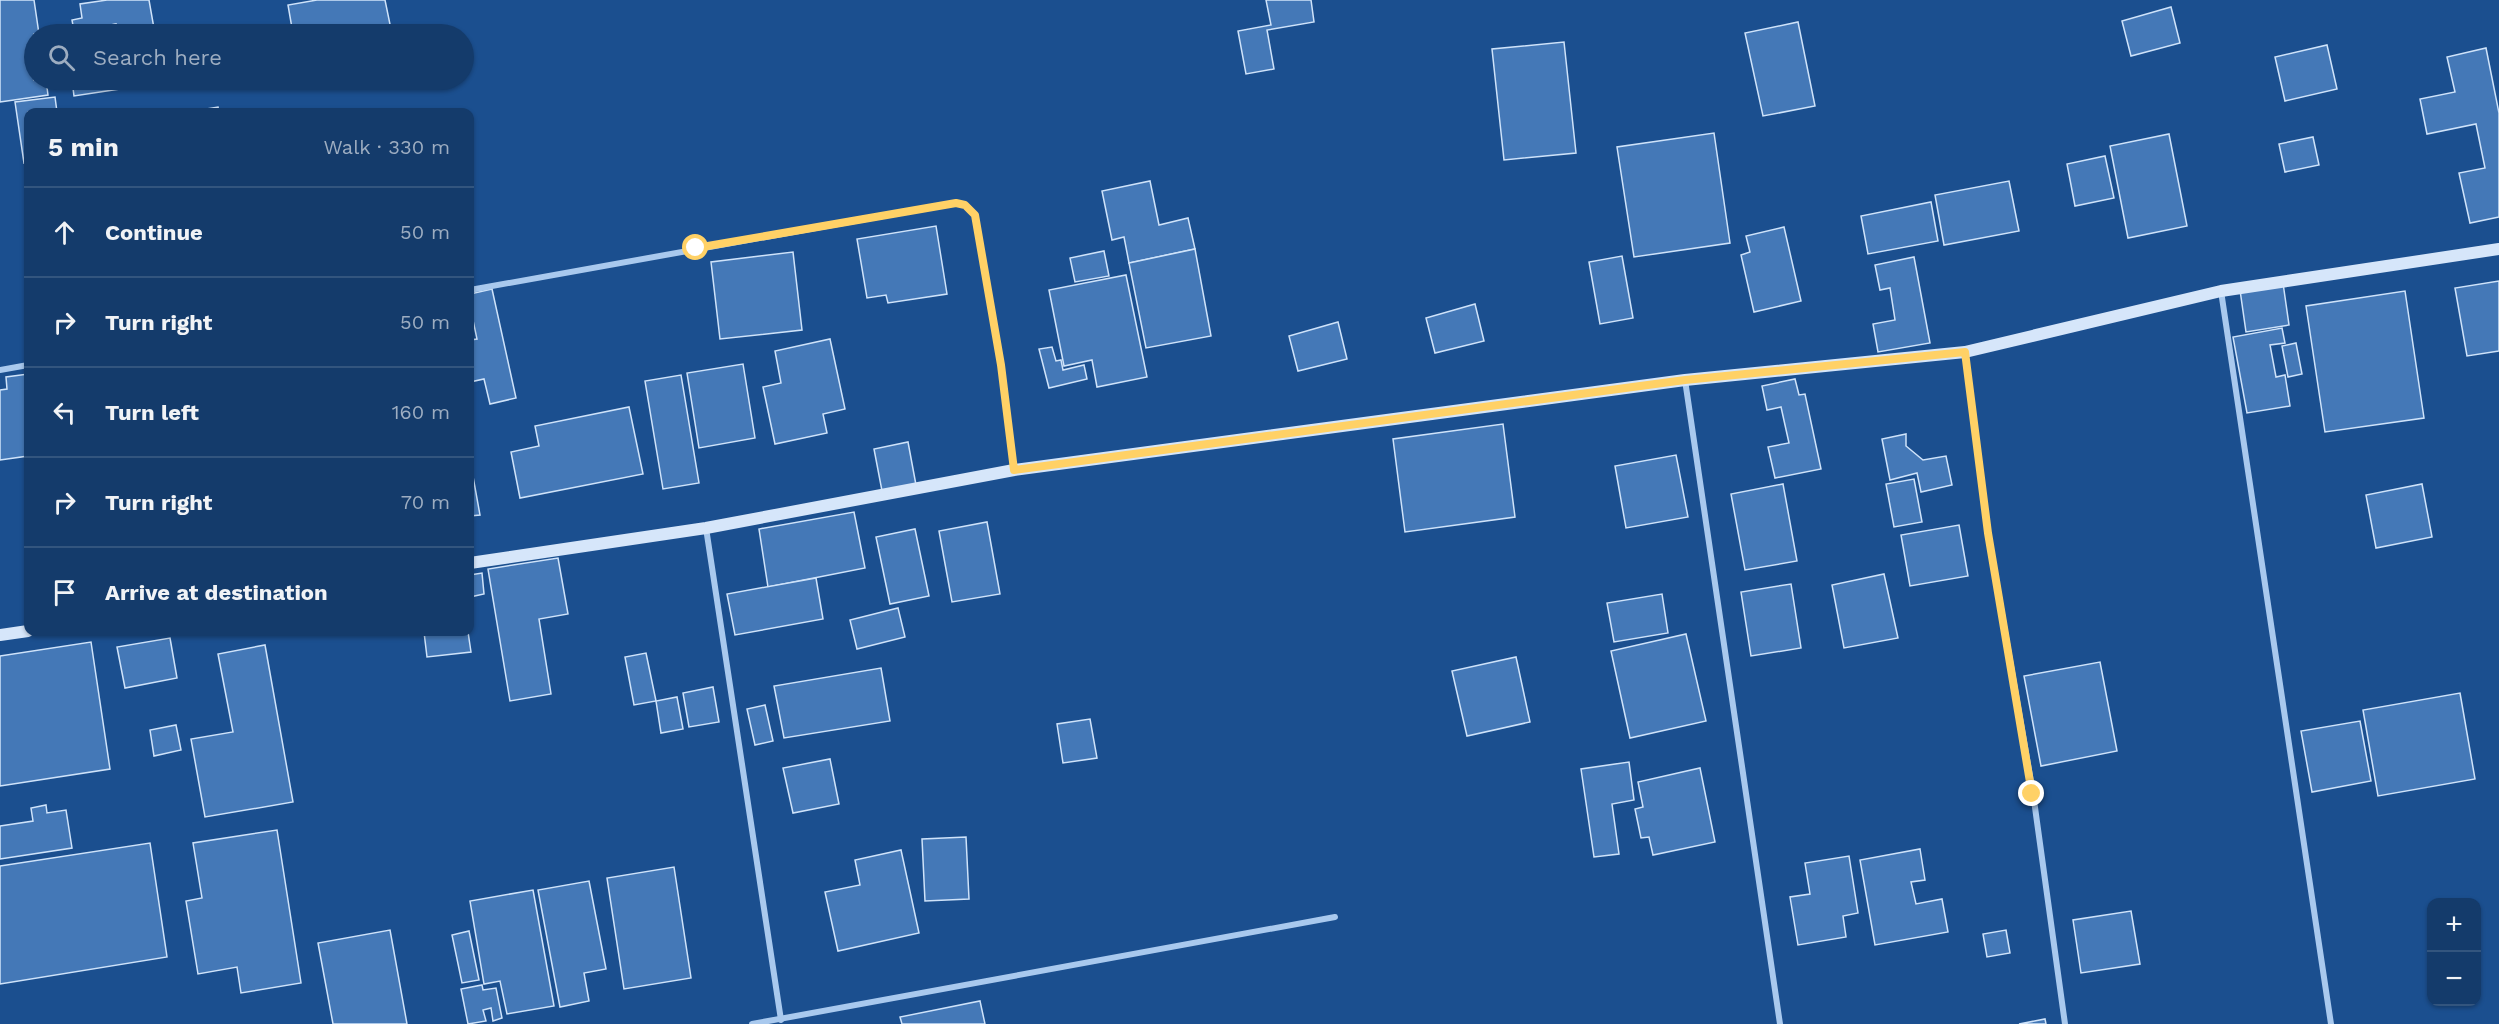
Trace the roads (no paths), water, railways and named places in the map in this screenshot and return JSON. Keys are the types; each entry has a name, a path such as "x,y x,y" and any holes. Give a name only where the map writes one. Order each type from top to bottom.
{"street":[{"path":"474,289 932,207 956,203 965,205 975,215 1001,365 1014,470"},
{"path":"474,562 706,528 1014,470 1685,380 1965,352 2221,291 2499,249"},
{"path":"2221,291 2331,1024"},
{"path":"1965,352 1988,533 2032,794 2064,1024"},
{"path":"0,369 24,366"},
{"path":"1685,380 1780,1024"},
{"path":"706,528 781,1020"},
{"path":"0,635 24,632"},
{"path":"752,1024 1335,917"}]}
